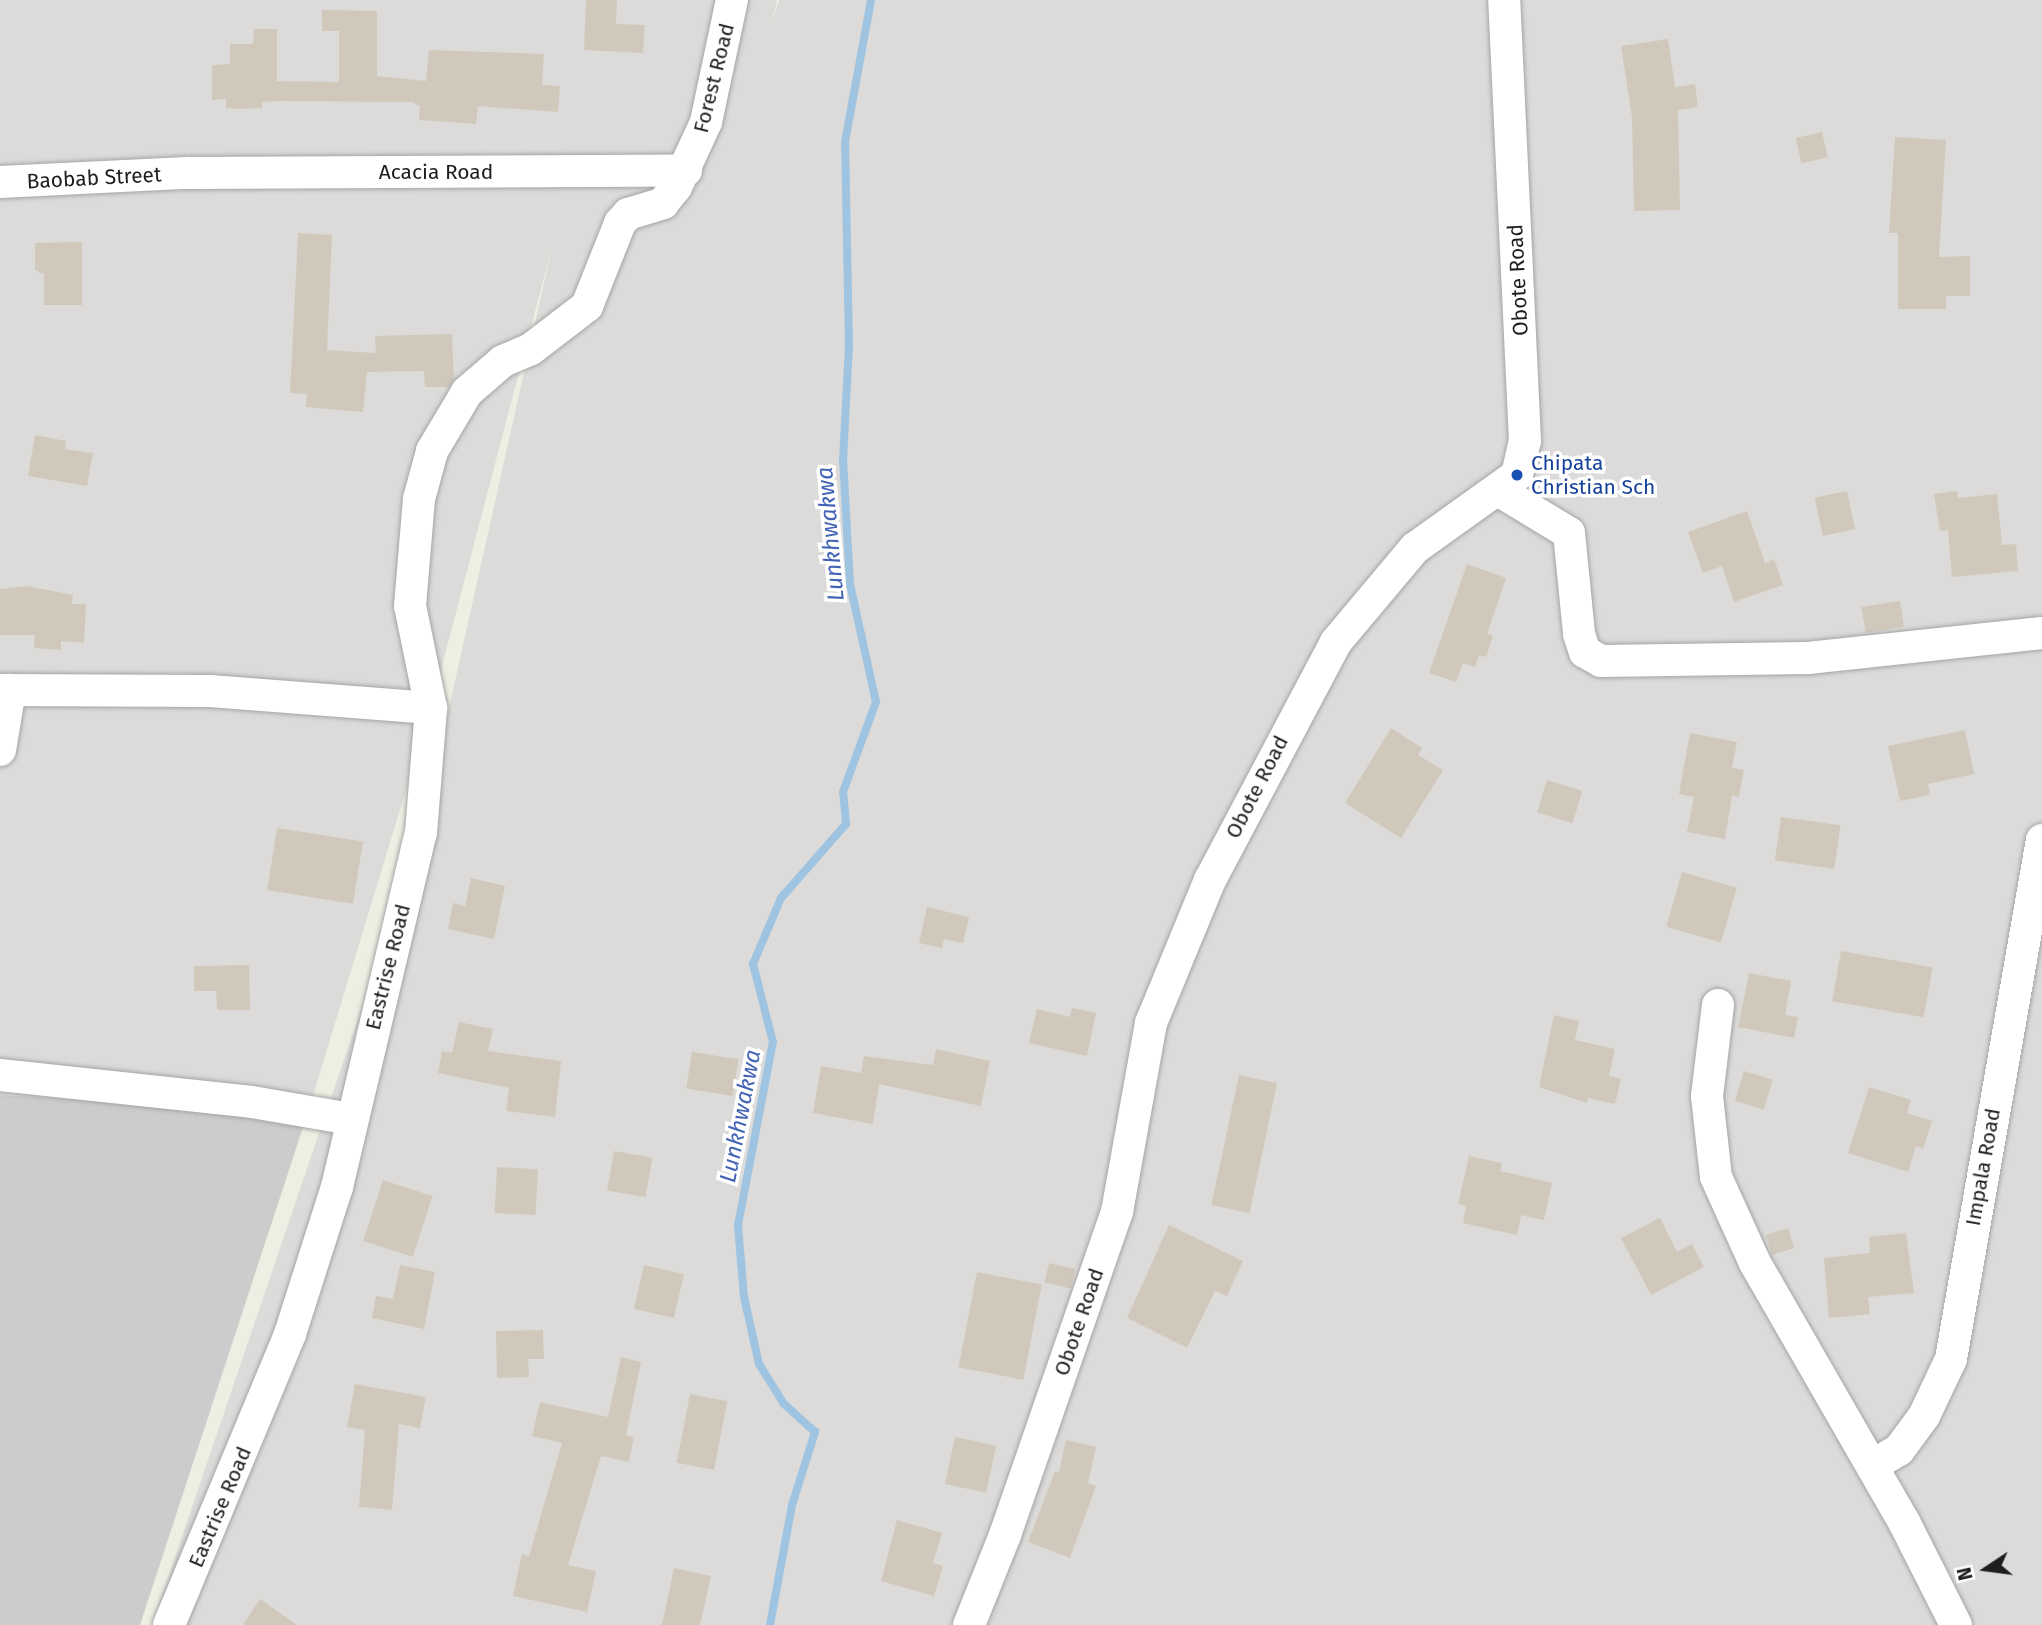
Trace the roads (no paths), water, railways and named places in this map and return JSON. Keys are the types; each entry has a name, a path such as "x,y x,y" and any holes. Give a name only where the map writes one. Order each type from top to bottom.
{"street":[{"name":"Forest Road","path":"430,708 410,606 419,499 432,451 467,392 503,361 531,349 587,306 620,223 628,214 663,202 685,170 706,122 732,0"},
{"name":"Obote Road","path":"969,1625 1005,1535 1117,1212 1151,1023 1210,880 1336,642 1415,548 1517,475 1525,441 1504,0"},
{"name":"Acacia Road","path":"187,173 685,170"},
{"name":"Baobab Street","path":"0,182 187,173"},
{"path":"1498,490 1569,533 1579,634 1585,652 1601,661 1808,658 2042,633"},
{"path":"0,750 5,690 210,691 430,708"},
{"name":"Eastrise Road","path":"169,1625 290,1334 337,1187 350,1119 421,833 430,708"},
{"name":"Impala Road","path":"1872,1466 1899,1450 1918,1424 1951,1359 2042,840"},
{"path":"1718,1005 1707,1096 1716,1177 1755,1263 1872,1466 1956,1625"},
{"path":"0,1075 252,1102 350,1119"}],"waterway":[{"name":"Lunkhwakwa","path":"770,1625 792,1505 815,1432 784,1404 759,1364 744,1297 738,1225 773,1042 753,964 781,898 846,824 843,792 876,702 850,584 843,460 849,347 845,142 871,0"}],"place":[{"name":"Chipata Christian Sch","path":"1517,475"}]}
